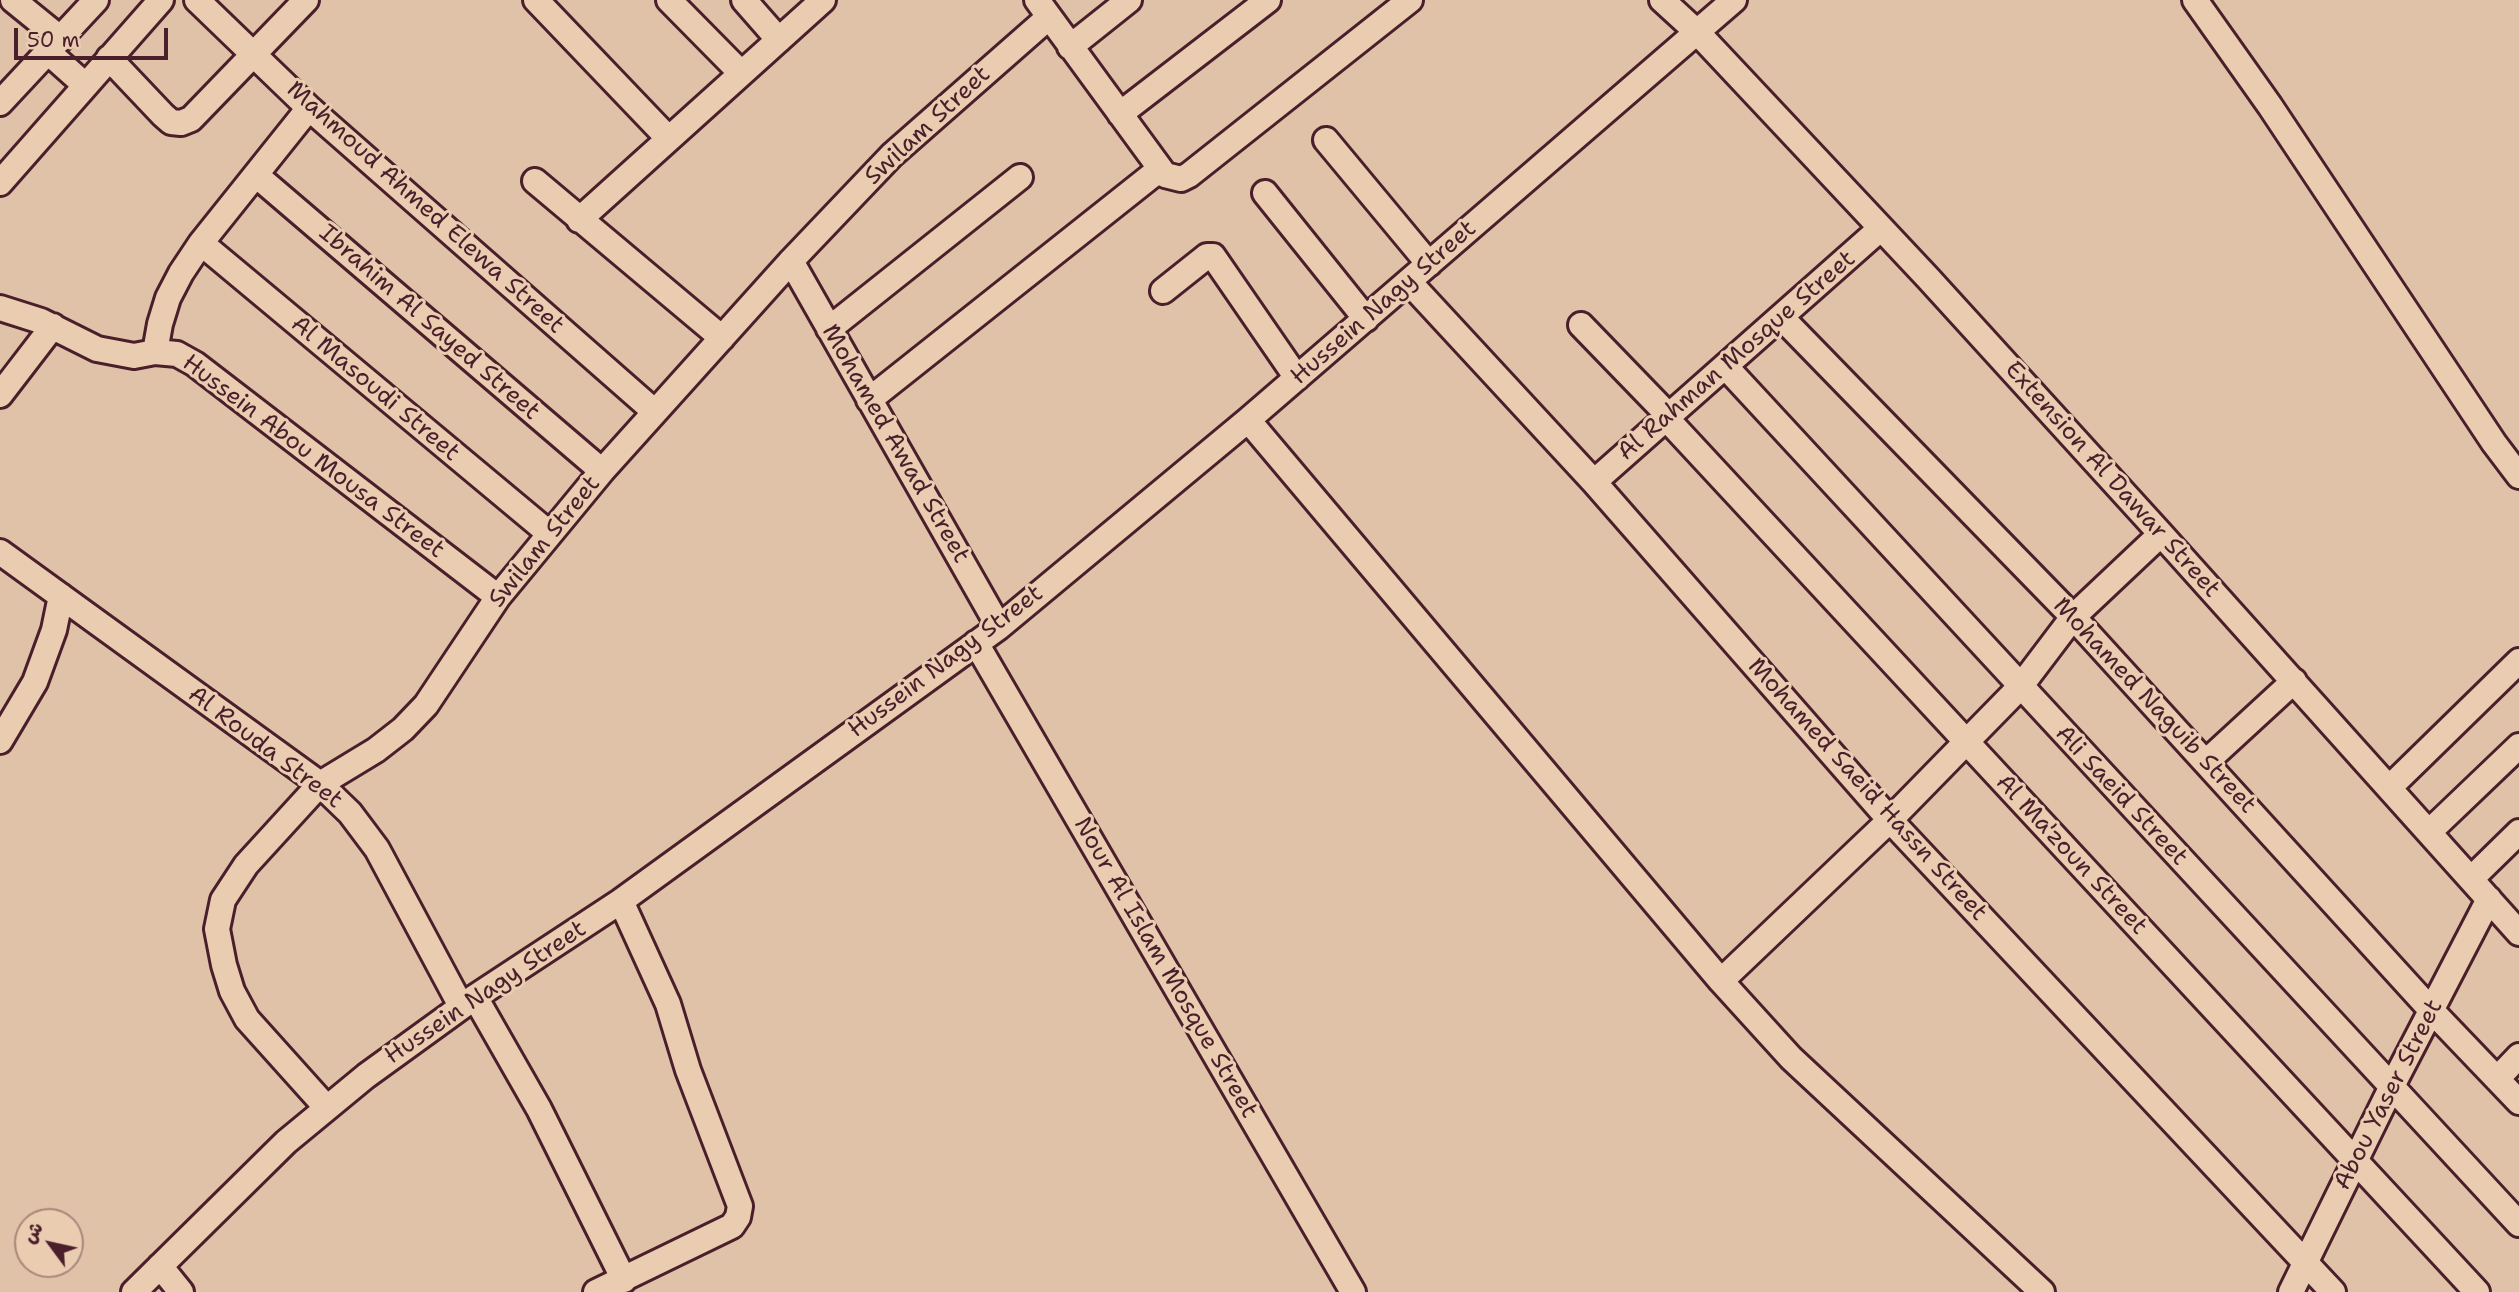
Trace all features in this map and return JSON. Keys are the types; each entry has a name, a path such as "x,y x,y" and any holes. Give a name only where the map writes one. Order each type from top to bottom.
{"street":[{"path":"13,0 55,45 85,85"},
{"path":"2,96 55,45 96,0"},
{"path":"0,183 161,0"},
{"name":"Mahmoud Ahmed Elewa Street","path":"197,0 309,108 655,412"},
{"path":"109,58 163,115 171,122 181,123 191,119 306,0"},
{"path":"536,0 668,138"},
{"path":"670,0 741,73"},
{"path":"744,0 779,40"},
{"path":"579,220 824,0"},
{"path":"1070,47 1129,0"},
{"path":"1120,114 1269,0"},
{"path":"1043,8 1160,169 1172,179 1181,179 1410,0"},
{"name":"Extension Al Dawar Street","path":"1662,0 1698,33 1928,278 2428,832 2517,926"},
{"name":"Hussein Nagy Street","path":"134,1292 286,1142 326,1107 468,1001 621,901 999,627 1248,420 1734,0"},
{"path":"2195,0 2270,106 2494,443 2519,476"},
{"name":"Swilam Street","path":"326,1107 247,1019 228,978 217,929 223,900 246,865 320,784 376,750 403,729 426,705 498,597 602,471 790,261 892,155 1043,8"},
{"path":"155,352 168,298 201,243 309,108"},
{"path":"1326,140 1429,264"},
{"path":"869,400 1160,169"},
{"name":"Ibrahim Al Sayed Street","path":"256,174 602,471"},
{"path":"829,329 1020,177"},
{"path":"535,181 722,338"},
{"path":"1265,193 1366,319"},
{"name":"Al Rahman Mosque Street","path":"1594,482 1880,229"},
{"name":"Al Masoudi Street","path":"201,243 550,534"},
{"path":"1163,291 1207,256 1213,256 1297,378"},
{"name":"Mohamed Awad Street","path":"790,261 999,627"},
{"name":"Mohamed Saeid Hassn Street","path":"1409,282 1594,482 1890,821 2333,1292"},
{"name":"Hussein Abou Mousa Street","path":"0,308 52,326 97,349 134,356 155,352 177,354 195,364 498,597"},
{"name":"Mohamed Naguib Street","path":"1781,317 2073,617 2431,1010 2519,1102"},
{"name":"Al Ma'zoun Street","path":"1581,325 2477,1292"},
{"path":"0,395 52,326"},
{"name":"Ali Saeid Street","path":"1725,366 2519,1224"},
{"path":"1248,420 1721,981 1791,1058 2042,1292"},
{"path":"1721,981 1890,821 2020,687 2073,617 2161,534"},
{"name":"Al Rouda Street","path":"0,552 320,784 350,813 377,849 468,1001 539,1109 624,1280"},
{"path":"0,741 35,682 54,630 61,596"},
{"name":"Nour Al Islam Mosque Street","path":"976,643 1353,1292"},
{"path":"2389,788 2519,662"},
{"path":"2206,762 2294,681"},
{"path":"2428,832 2519,746"},
{"path":"2471,879 2519,832"},
{"name":"Abou Yaser Street","path":"2291,1292 2392,1086 2489,899"},
{"path":"596,1292 732,1226 738,1217 740,1206 688,1070 668,1004 621,901"},
{"path":"2497,1079 2519,1056"},
{"path":"160,1266 181,1292"}]}
